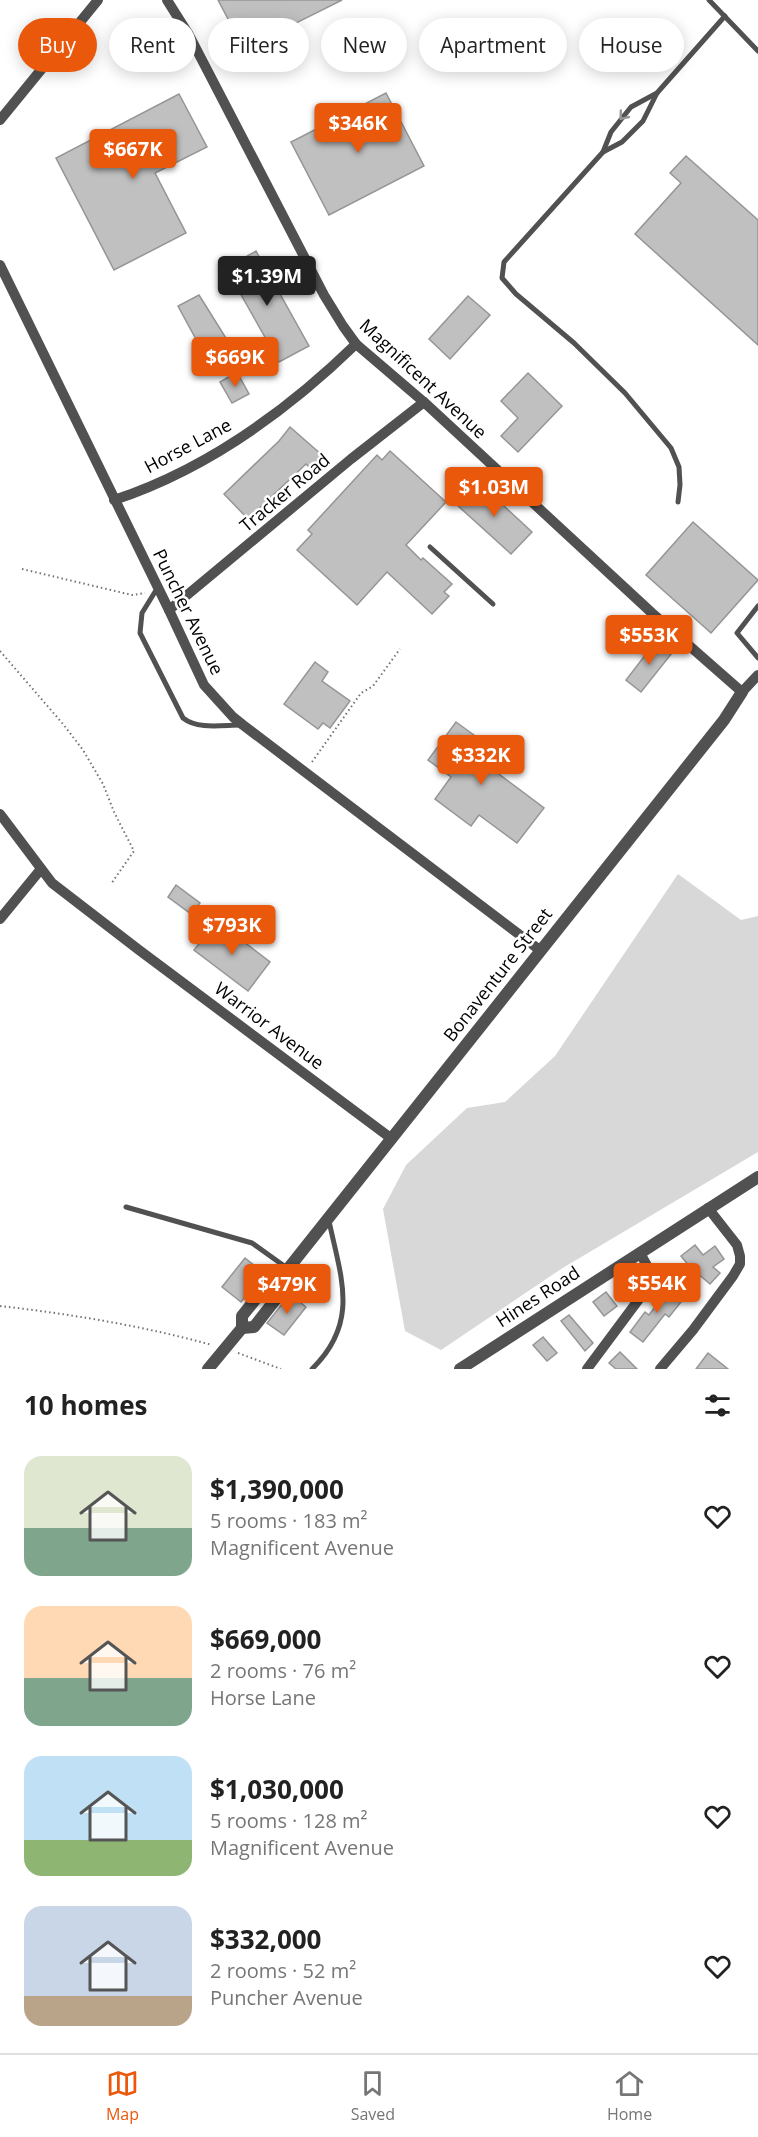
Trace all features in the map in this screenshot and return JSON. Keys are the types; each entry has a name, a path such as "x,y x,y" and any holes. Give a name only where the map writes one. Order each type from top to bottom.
{"street":[{"path":"0,120 98,0"},
{"name":"Magnificent Avenue","path":"166,0 189,35 324,295 356,344 424,402 637,599 742,692"},
{"name":"Puncher Avenue","path":"0,265 204,686 243,725 541,951"},
{"name":"Horse Lane","path":"114,500 133,494 183,470 245,434 290,403 329,371 356,344"},
{"name":"Tracker Road","path":"169,610 351,459 424,402"},
{"path":"742,692 758,675"},
{"path":"742,692 758,684"},
{"name":"Bonaventure Street","path":"207,1369 242,1328 242,1316 256,1298 271,1280 280,1279 289,1269 724,720 742,692"},
{"name":"Warrior Avenue","path":"0,814 52,883 392,1139"},
{"path":"0,919 41,869"},
{"name":"Hines Road","path":"460,1369 758,1177"},
{"path":"660,1369 693,1330 740,1264 737,1245 708,1208"},
{"path":"587,1369 651,1283 651,1272 640,1253"}],"lane":[{"path":"709,0 758,51"},
{"path":"603,152 622,142 643,121 657,93 725,16"},
{"path":"657,93 631,107 611,132 603,152 504,262 502,278 516,294 574,343 626,393 671,448 679,467 678,502"},
{"path":"430,547 493,604"},
{"path":"158,587 142,613 140,633 183,718 189,723 201,725 243,725"},
{"path":"758,606 737,633 758,658"},
{"path":"126,1207 252,1243 289,1269"},
{"path":"312,1369 334,1341 344,1313 342,1289 328,1219"}],"path":[{"path":"22,569 132,595 145,593 158,587"},
{"path":"305,772 361,693 373,686 400,649"},
{"path":"0,651 63,723 103,784 134,851 111,884"},
{"path":"0,1306 150,1330 224,1348 281,1369"}],"shaded area":[{"path":"678,874 741,920 758,916 758,1152 561,1269 441,1350 405,1331 383,1209 406,1165 467,1108 505,1102 555,1056"}],"building":[{"path":"218,0 342,0 306,18 228,18"},
{"path":"386,93 424,166 329,215 291,142"},
{"path":"179,94 207,147 155,173 186,233 114,270 56,158"},
{"path":"686,156 758,220 758,345 635,234 681,183 670,173"},
{"path":"256,251 309,346 279,362 226,268"},
{"path":"199,295 229,343 204,354 178,306"},
{"path":"468,296 490,315 450,359 429,339"},
{"path":"237,372 249,394 232,403 220,382"},
{"path":"528,373 562,406 518,452 501,436 518,418 501,401"},
{"path":"290,427 322,455 310,468 306,464 248,519 224,494 279,441"},
{"path":"390,451 446,502 406,545 452,584 444,592 449,596 432,614 387,572 357,605 297,550 312,534 308,530 377,455 382,460"},
{"path":"478,482 532,532 511,554 457,505"},
{"path":"693,522 758,580 711,633 646,575"},
{"path":"656,641 672,653 641,692 626,680"},
{"path":"315,662 328,672 322,681 350,701 330,728 323,723 318,729 284,704"},
{"path":"456,722 493,749 483,762 544,808 517,843 479,815 471,826 435,799 451,777 428,760"},
{"path":"176,885 200,903 191,914 168,897"},
{"path":"217,921 270,962 248,991 194,950"},
{"path":"695,1245 703,1255 715,1246 724,1259 713,1267 720,1273 710,1284 681,1256"},
{"path":"245,1258 264,1273 241,1302 222,1287"},
{"path":"670,1287 685,1297 669,1317 665,1314 643,1342 630,1332 645,1312 649,1315"},
{"path":"606,1292 617,1306 604,1316 593,1302"},
{"path":"290,1294 306,1307 284,1335 267,1323"},
{"path":"569,1315 593,1343 585,1351 561,1321"},
{"path":"543,1337 557,1353 547,1361 533,1345"},
{"path":"620,1352 637,1369 616,1369 609,1363"},
{"path":"708,1353 728,1369 696,1369"}]}
